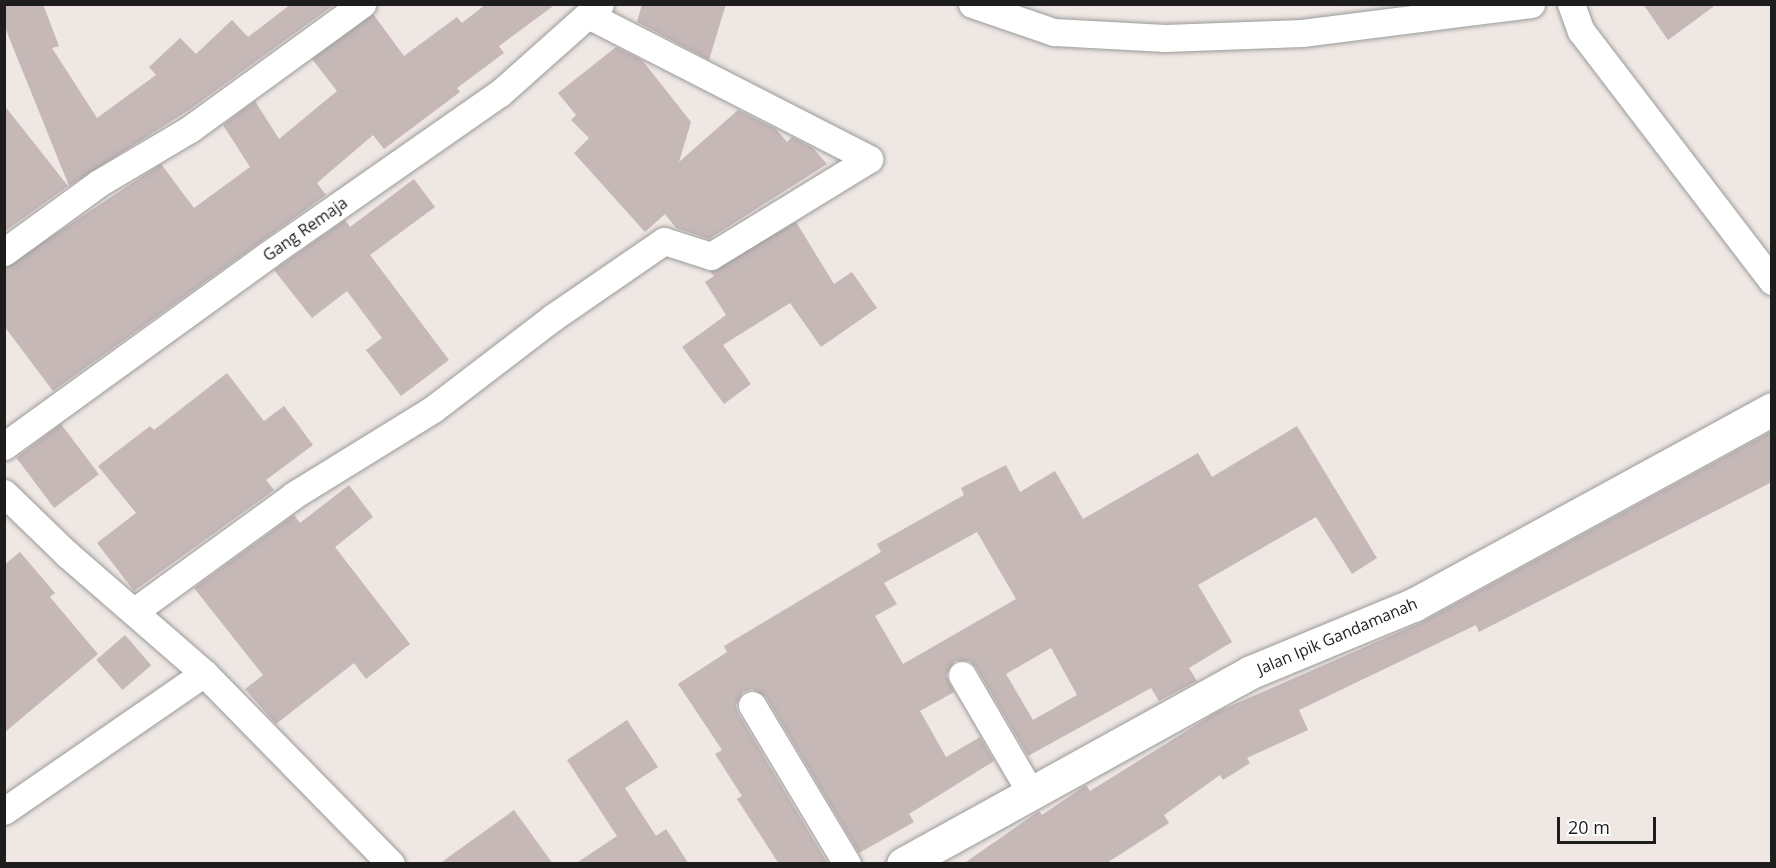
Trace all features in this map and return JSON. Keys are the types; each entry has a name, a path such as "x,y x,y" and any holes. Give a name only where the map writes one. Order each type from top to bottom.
{"street":[{"path":"4,252 99,183 190,129 362,4"},
{"path":"972,4 1054,32 1165,38 1302,33 1531,4"},
{"path":"1571,4 1581,31 1772,281"},
{"path":"136,610 294,495 434,409 552,318 664,241 711,256 869,159 594,10"},
{"name":"Gang Remaja","path":"4,446 269,254 500,93 594,10"},
{"name":"Jalan Ipik Gandamanah","path":"903,864 1251,672 1413,606 1772,409"},
{"path":"4,493 67,554 136,610 204,673 391,864"},
{"path":"4,811 204,673"},
{"path":"962,675 1031,793"},
{"path":"752,705 847,864"}],"building":[{"path":"4,4 43,4 59,46 52,48 97,118 156,75 149,67 180,38 196,54 232,20 248,37 291,4 335,4 189,110 69,186 4,25"},
{"path":"486,4 556,4 499,46 504,53 457,88 460,92 384,149 373,135 317,183 326,195 53,391 4,326 4,268 161,164 194,208 250,167 223,125 255,101 279,139 337,91 312,59 373,14 404,56 457,17 462,23"},
{"path":"642,4 726,4 709,60 637,22"},
{"path":"1643,4 1717,4 1668,40"},
{"path":"616,47 642,60 691,122 679,162 738,110 776,129 787,142 792,137 813,148 827,164 709,239 676,228 665,214 645,232 574,153 589,138 571,120 576,115 558,93"},
{"path":"4,105 68,186 4,232"},
{"path":"414,179 435,207 370,255 449,360 401,396 366,350 382,338 347,291 312,318 274,270 345,220 350,227"},
{"path":"796,222 834,284 852,272 877,308 821,347 790,303 723,345 751,384 724,404 682,347 726,315 705,282 714,276 710,271"},
{"path":"227,373 264,421 284,406 313,445 266,480 274,490 134,591 97,543 136,513 98,466 150,426 154,430"},
{"path":"61,424 99,474 54,508 16,458"},
{"path":"1297,426 1377,558 1352,574 1316,517 1198,585 1232,642 1189,668 1197,681 1159,701 1151,688 1028,756 976,667 969,661 955,661 946,675 954,692 920,711 946,757 980,737 994,761 909,814 914,822 859,853 766,697 752,689 743,692 736,705 738,713 828,864 779,864 737,799 742,796 715,754 722,750 678,684 727,652 724,646 881,552 877,544 964,495 961,488 1006,465 1020,492 1055,471 1083,519 1198,453 1212,477","holes":["977,532 1016,599 903,664 875,616 897,604 884,583","1051,648 1077,695 1033,720 1006,674"]},
{"path":"1772,431 1772,482 1479,632 1476,625 1299,710 1308,730 1247,758 1250,763 1223,780 1220,775 1164,815 1169,823 1105,864 963,864 1039,811 1042,815 1086,785 1090,791 1217,712 1422,622"},
{"path":"349,485 373,517 335,547 410,644 366,679 354,663 276,724 245,689 263,675 194,588 294,515 300,523"},
{"path":"20,552 55,593 50,597 98,654 4,733 4,565"},
{"path":"125,635 151,665 123,690 96,660"},
{"path":"627,720 658,767 625,788 656,836 666,829 689,864 575,864 617,836 567,760"},
{"path":"514,810 553,864 439,864"}]}
